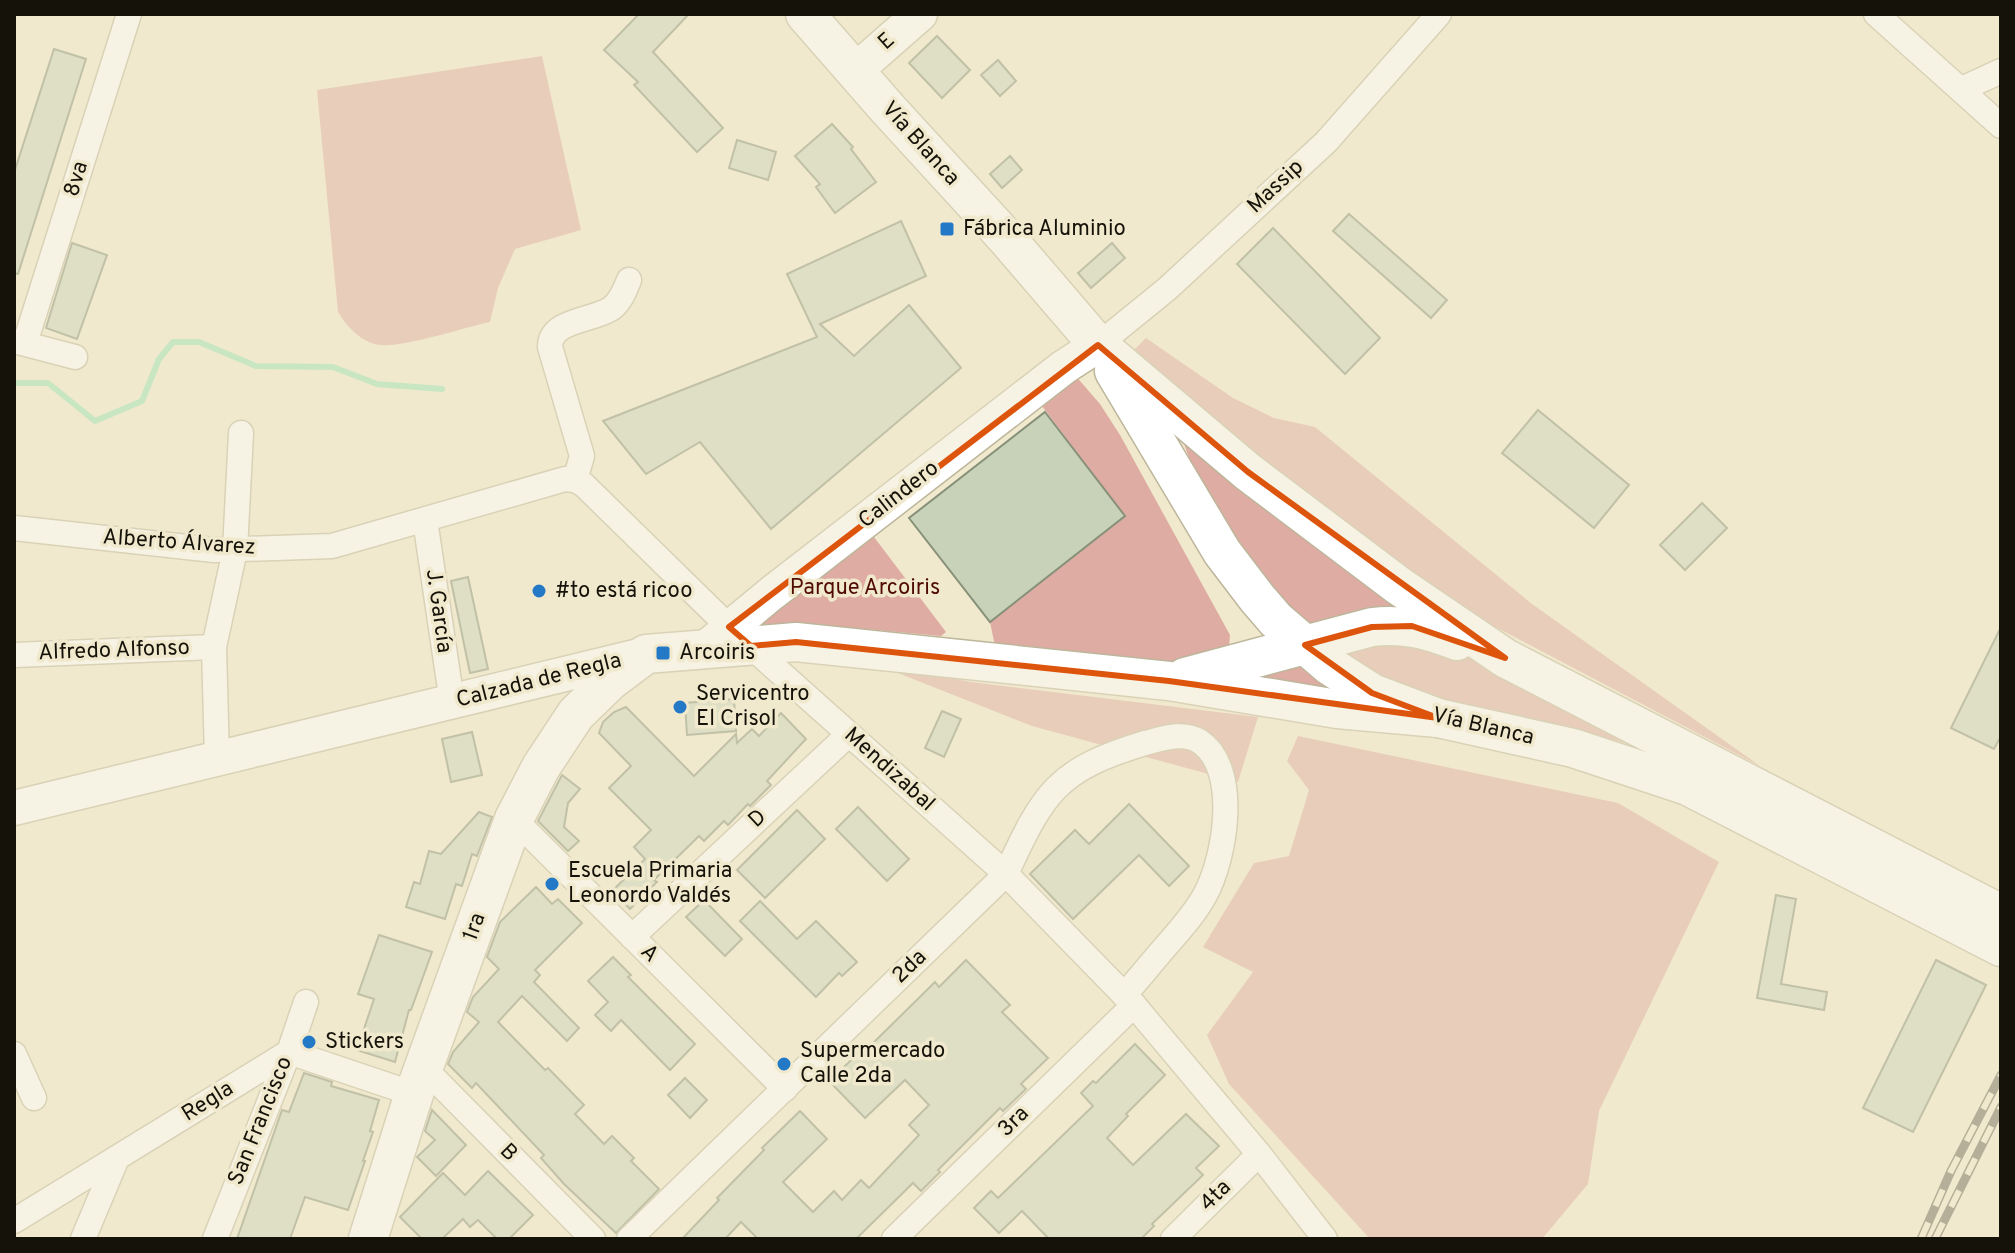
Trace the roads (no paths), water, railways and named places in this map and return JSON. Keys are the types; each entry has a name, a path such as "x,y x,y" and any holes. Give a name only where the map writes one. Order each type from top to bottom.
{"main road":[{"name":"Vía Blanca","path":"805,14 1098,345 1248,472 1399,586 1505,658 2001,914"},
{"name":"E","path":"855,71 920,14"},
{"name":"Vía Blanca","path":"1098,345 1222,552 1276,620 1330,666 1372,693 1438,718 1573,748 1688,786 2001,947"},
{"name":"Calindero","path":"728,641 1064,367 1098,345"},
{"path":"1229,666 1249,650 1257,637 1261,613 1257,598"},
{"path":"1169,681 1372,627 1395,624 1429,630 1505,658"},
{"name":"Calzada de Regla","path":"14,808 646,654 728,641 796,642 1169,681 1337,709 1438,718"},
{"name":"1ra","path":"368,1239 419,1081 514,819 541,767 576,714 610,681 646,654"}],"street":[{"name":"8va","path":"20,342 129,14"},
{"name":"Massip","path":"1098,345 1167,289 1326,142 1439,14"},
{"path":"1876,14 2001,126"},
{"path":"1962,89 2001,71"},
{"path":"575,480 582,456 550,338 565,326 616,305 629,280"},
{"path":"20,342 75,357"},
{"path":"217,759 214,647 235,550 241,433"},
{"name":"Alberto Álvarez","path":"14,528 235,550 332,546 565,479 575,480"},
{"name":"Mendizabal","path":"575,480 584,485 728,641 849,734 1006,874 1129,1000 1259,1154 1325,1239"},
{"name":"J. García","path":"425,520 452,702"},
{"name":"Alfredo Alfonso","path":"14,655 214,647"},
{"name":"D","path":"632,937 849,734"},
{"name":"2da","path":"629,1239 1006,874 1032,818 1056,786 1087,764 1168,738 1189,737 1200,741"},
{"name":"3ra","path":"894,1239 1129,1000 1206,893 1222,844 1225,802 1223,778 1200,741"},
{"name":"A","path":"514,819 785,1089"},
{"name":"San Francisco","path":"215,1239 306,1002"},
{"path":"289,1052 419,1081"},
{"name":"Regla","path":"14,1221 289,1052"},
{"path":"14,1054 34,1098"},
{"name":"B","path":"419,1081 593,1239"},
{"name":"4ta","path":"1173,1239 1259,1154"},
{"path":"83,1239 117,1158"}],"waterway":[{"path":"14,383 48,383 95,421 142,401 159,359 173,342 199,342 256,366 333,367 377,384 442,389"}],"railway":[{"path":"1921,1239 1951,1171 2001,1075"},
{"path":"1935,1239 2001,1107"}],"place":[{"name":"Fábrica Aluminio","path":"947,229"},
{"name":"#to está ricoo","path":"539,591"},
{"name":"Arcoiris","path":"663,653"},
{"name":"Servicentro El Crisol","path":"680,707"},
{"name":"Escuela Primaria Leonordo Valdés","path":"552,884"},
{"name":"Stickers","path":"309,1042"},
{"name":"Supermercado Calle 2da","path":"784,1064"}],"park label":[{"name":"Parque Arcoiris","path":"865,588"}]}
